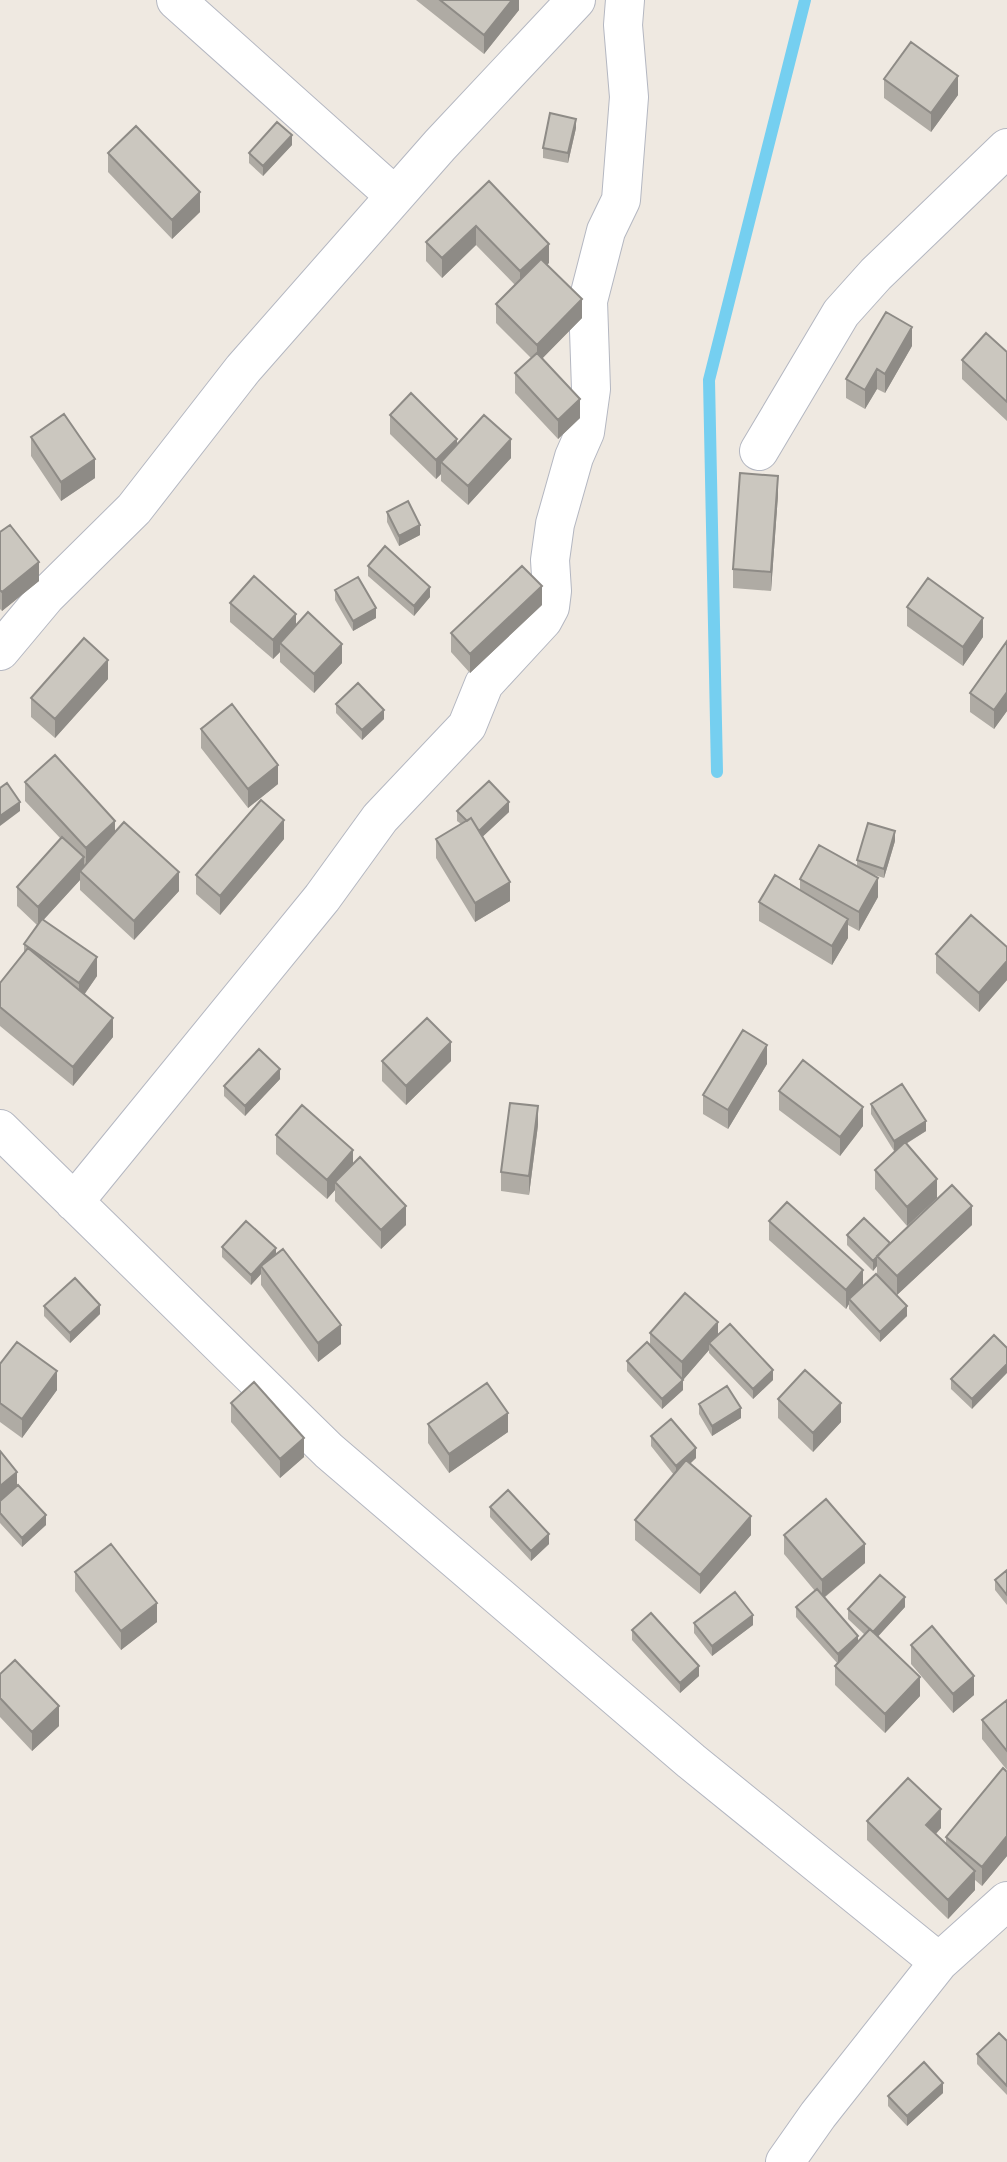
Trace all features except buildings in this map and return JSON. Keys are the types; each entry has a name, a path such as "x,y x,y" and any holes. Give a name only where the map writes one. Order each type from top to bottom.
{"street":[{"path":"176,0 395,196"},
{"path":"0,651 46,596 134,509 243,369 395,196 576,0"},
{"path":"74,1202 322,898 380,818 467,726 484,684 543,620 550,607 555,524 574,457 585,432 591,389 588,301 606,231 621,200 629,97 623,25 625,0"},
{"path":"759,450 841,313 876,274 1007,148"},
{"path":"0,1129 329,1451 680,1752 939,1962"},
{"path":"785,2162 817,2115 939,1962 1007,1901"}],"waterway":[{"path":"717,772 709,380 805,0"}]}
